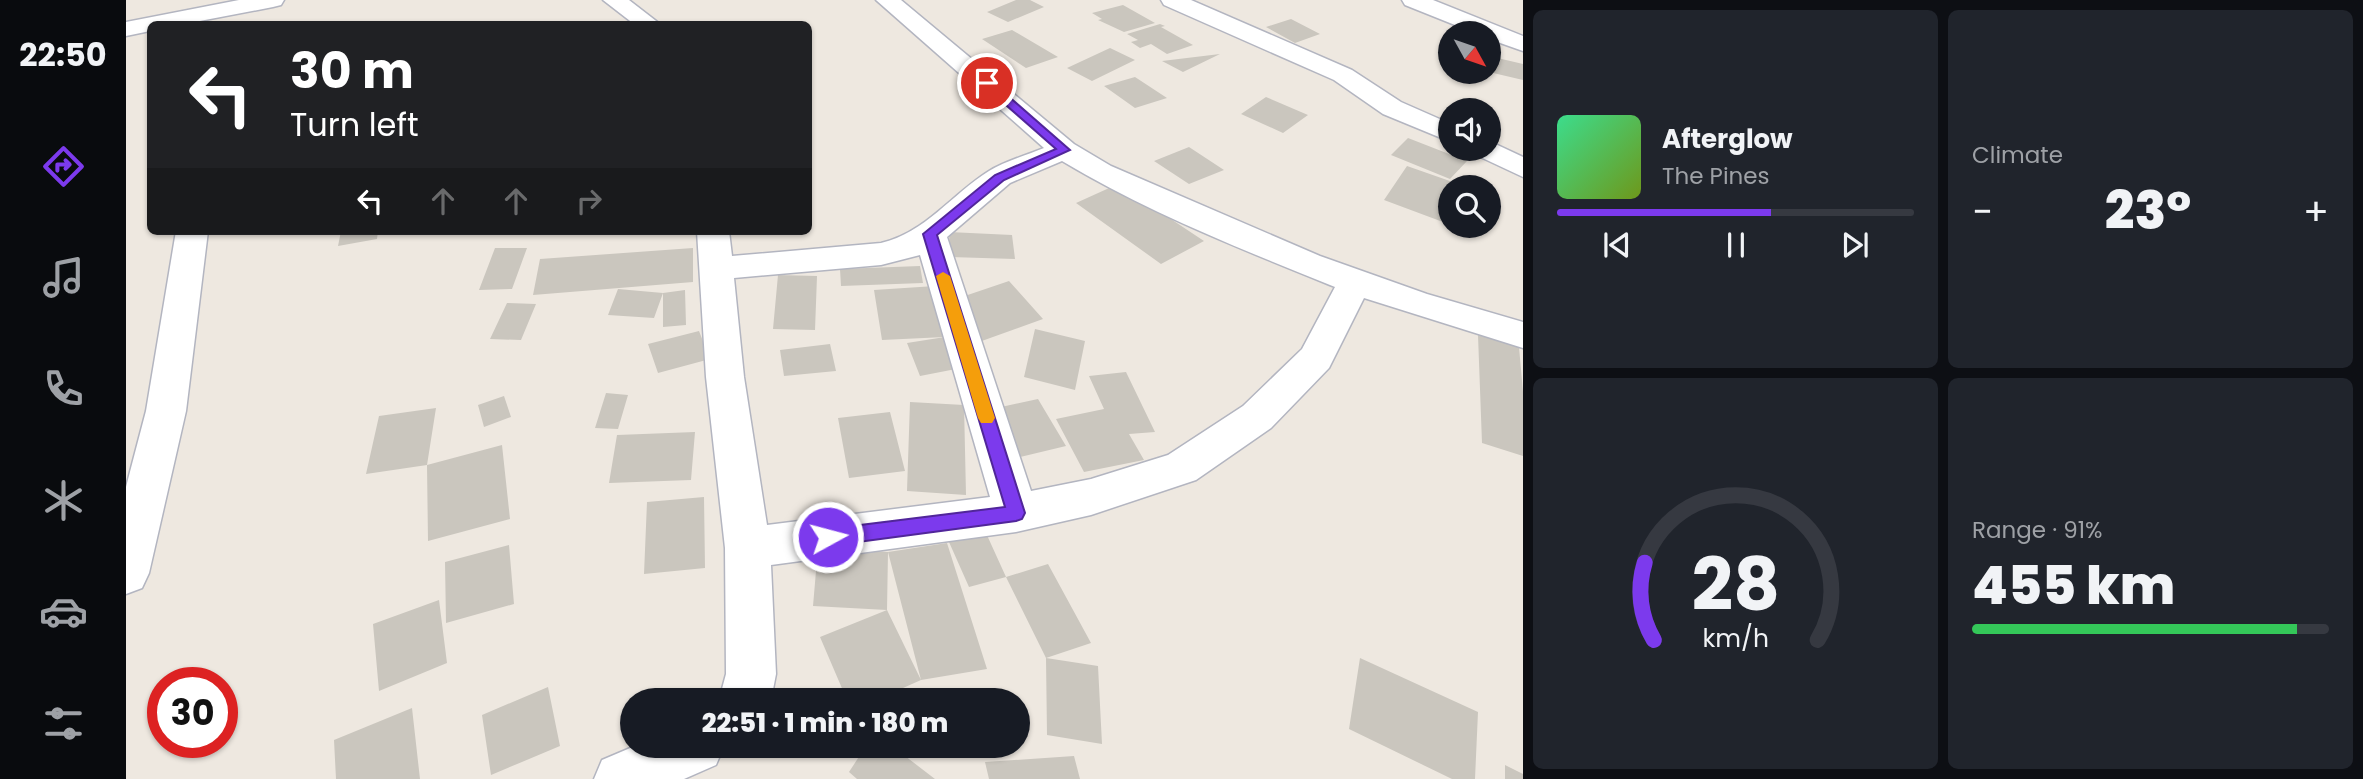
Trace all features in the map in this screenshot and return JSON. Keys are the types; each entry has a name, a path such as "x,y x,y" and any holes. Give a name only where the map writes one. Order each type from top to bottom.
{"street":[{"path":"194,21 220,18 273,0"},
{"path":"614,0 644,21"},
{"path":"887,0 1064,150 1101,172 1173,206 1354,283 1462,320 1523,335"},
{"path":"1172,0 1343,75 1392,108 1438,128"},
{"path":"1413,0 1523,44"},
{"path":"126,29 147,27"},
{"path":"716,269 881,254 909,247 930,234 1000,177 1064,150"},
{"path":"1501,157 1523,168"},
{"path":"930,234 1016,513"},
{"path":"126,573 166,411 191,235"},
{"path":"713,235 725,377 748,548 751,674 748,688"},
{"path":"748,548 1016,513 1091,497 1181,468 1246,424 1316,358 1354,283"},
{"path":"621,779 669,758"}],"building":[{"path":"1016,0 1030,0 1044,7 1008,22 987,12"},
{"path":"1123,5 1155,23 1124,32 1098,20 1102,19 1092,13"},
{"path":"1291,19 1320,34 1295,43 1266,27"},
{"path":"1160,24 1193,45 1167,54 1151,44 1140,48 1131,42 1138,40 1127,34"},
{"path":"1012,30 1058,57 1026,68 982,39"},
{"path":"1110,48 1135,60 1092,81 1067,68"},
{"path":"1220,54 1183,72 1162,61"},
{"path":"1502,59 1523,64 1523,80 1502,75"},
{"path":"1135,77 1167,98 1135,108 1104,86"},
{"path":"1266,97 1308,115 1283,133 1241,114"},
{"path":"1408,138 1438,150 1438,161 1467,161 1454,175 1440,175 1391,155"},
{"path":"1189,147 1224,170 1189,184 1154,161"},
{"path":"1407,166 1438,177 1438,220 1384,200"},
{"path":"1118,184 1204,241 1161,264 1076,203"},
{"path":"949,232 1012,235 1015,259 950,257"},
{"path":"340,235 378,235 377,239 338,246"},
{"path":"495,248 527,248 512,289 479,290"},
{"path":"693,248 693,282 533,295 540,259"},
{"path":"920,266 923,283 841,286 840,269"},
{"path":"778,275 817,276 815,330 773,329"},
{"path":"1009,281 1043,319 979,342 947,302"},
{"path":"935,286 961,368 920,376 907,343 945,337 882,340 874,290"},
{"path":"618,289 663,293 654,318 608,315"},
{"path":"685,290 686,325 663,327 663,293"},
{"path":"507,303 536,304 521,340 490,339"},
{"path":"1035,329 1085,341 1075,390 1024,377"},
{"path":"699,331 710,359 658,373 648,344"},
{"path":"1478,335 1519,347 1523,392 1523,456 1482,443"},
{"path":"830,344 836,371 784,376 780,350"},
{"path":"1126,372 1155,432 1129,434 1144,460 1084,472 1056,419 1104,409 1089,376"},
{"path":"606,393 628,395 618,429 595,428"},
{"path":"504,396 511,417 484,427 478,405"},
{"path":"1038,399 1066,446 1008,460 983,411"},
{"path":"910,402 964,405 966,495 907,491"},
{"path":"436,408 427,465 366,474 379,416"},
{"path":"890,412 905,471 849,478 838,418"},
{"path":"695,432 691,480 609,483 617,435"},
{"path":"502,445 510,519 428,541 427,465"},
{"path":"704,497 705,568 644,574 647,502"},
{"path":"986,533 1006,577 969,587 949,542"},
{"path":"947,543 987,669 921,680 888,552"},
{"path":"509,545 514,604 446,623 445,562"},
{"path":"818,548 888,552 887,610 813,606"},
{"path":"1048,564 1091,643 1046,658 1006,577"},
{"path":"439,600 447,663 379,691 373,624"},
{"path":"887,610 921,680 903,688 842,688 820,637"},
{"path":"1046,658 1098,666 1102,744 1047,735"},
{"path":"1360,658 1478,712 1475,779 1452,779 1349,729"},
{"path":"548,687 560,746 491,775 482,715"},
{"path":"412,708 420,779 336,779 334,740"},
{"path":"1074,756 1080,779 989,779 985,762"},
{"path":"858,758 908,758 935,779 857,779 849,772"},
{"path":"1505,765 1523,774 1523,779 1505,779"}],"slow traffic":[{"path":"943,276 987,418"}],"route":[{"path":"828,537 1016,513 930,234 1000,177 1064,150 987,83"}]}
